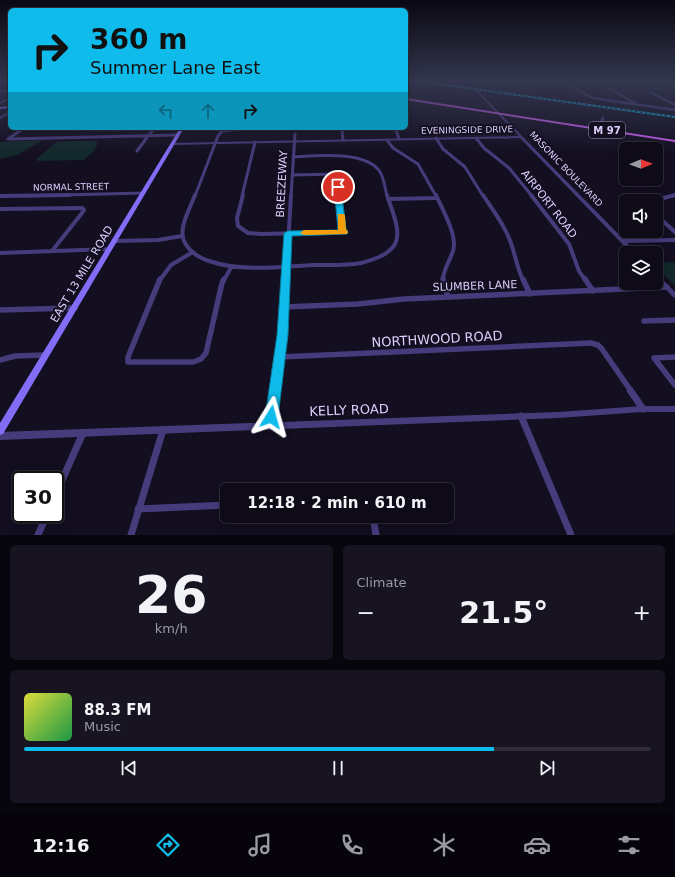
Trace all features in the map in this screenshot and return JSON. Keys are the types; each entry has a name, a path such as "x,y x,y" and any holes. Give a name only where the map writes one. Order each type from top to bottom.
{"main road":[{"name":"M 97","path":"449,106 675,141"},
{"name":"EAST 13 MILE ROAD","path":"0,431 181,130"}],"street":[{"name":"MASONIC BOULEVARD","path":"491,106 628,246"},
{"path":"649,106 675,110"},
{"path":"600,129 603,118"},
{"path":"20,130 8,139 178,135"},
{"path":"137,151 152,130"},
{"path":"221,130 182,224 182,236 185,243 193,252 210,261 232,266 286,266 352,264 374,259 391,250 398,238 397,232 378,170 372,164 360,159 338,156 293,157"},
{"path":"342,130 343,140"},
{"path":"396,130 399,139"},
{"name":"BREEZEWAY","path":"270,427 280,357 295,134"},
{"name":"EVENINGSIDE DRIVE","path":"172,144 522,137"},
{"path":"436,138 443,148 465,167 505,229 510,240 517,268 530,294"},
{"name":"AIRPORT ROAD","path":"476,138 484,148 509,168 555,224 569,244 579,271 593,291"},
{"path":"388,140 391,147 418,164 454,237 452,255 443,276 443,285 448,297"},
{"path":"255,142 237,218 237,225 242,230 254,234 344,232 342,230 336,175 338,174 292,175"},
{"name":"NORMAL STREET","path":"0,196 143,193"},
{"path":"663,198 675,195"},
{"path":"388,199 436,198"},
{"path":"0,209 82,208 84,210 82,213 52,251"},
{"path":"663,221 675,232"},
{"path":"115,241 158,240 182,236"},
{"path":"623,241 675,240"},
{"path":"0,253 110,249"},
{"path":"193,252 171,264 161,277 128,357 128,362 136,364 193,362 201,359 206,353 222,283 232,266"},
{"path":"663,284 675,296"},
{"name":"SLUMBER LANE","path":"284,306 358,304 390,299 667,288"},
{"path":"0,310 75,308"},
{"path":"644,321 675,320"},
{"name":"NORTHWOOD ROAD","path":"280,357 588,343 596,344 602,349 643,409"},
{"path":"0,360 15,356 45,355"},
{"path":"675,357 654,358 675,385"},
{"name":"KELLY ROAD","path":"0,436 270,427 643,409 675,409"},
{"path":"521,416 571,535"},
{"path":"131,535 163,430"},
{"path":"64,476 83,433"},
{"path":"138,509 220,505"},
{"path":"38,535 43,523"},
{"path":"374,523 376,535"}],"green space":[{"path":"43,140 17,155 0,159 0,142"},
{"path":"95,141 98,143 94,151 84,160 38,161 36,159 57,142"},
{"path":"675,262 675,286 663,274 663,263"}],"railway":[{"path":"596,106 675,117"}],"slow traffic":[{"path":"304,233 344,232 342,230 341,216"}],"route":[{"path":"271,417 282,335 288,233 344,232 342,230 338,187"}]}
